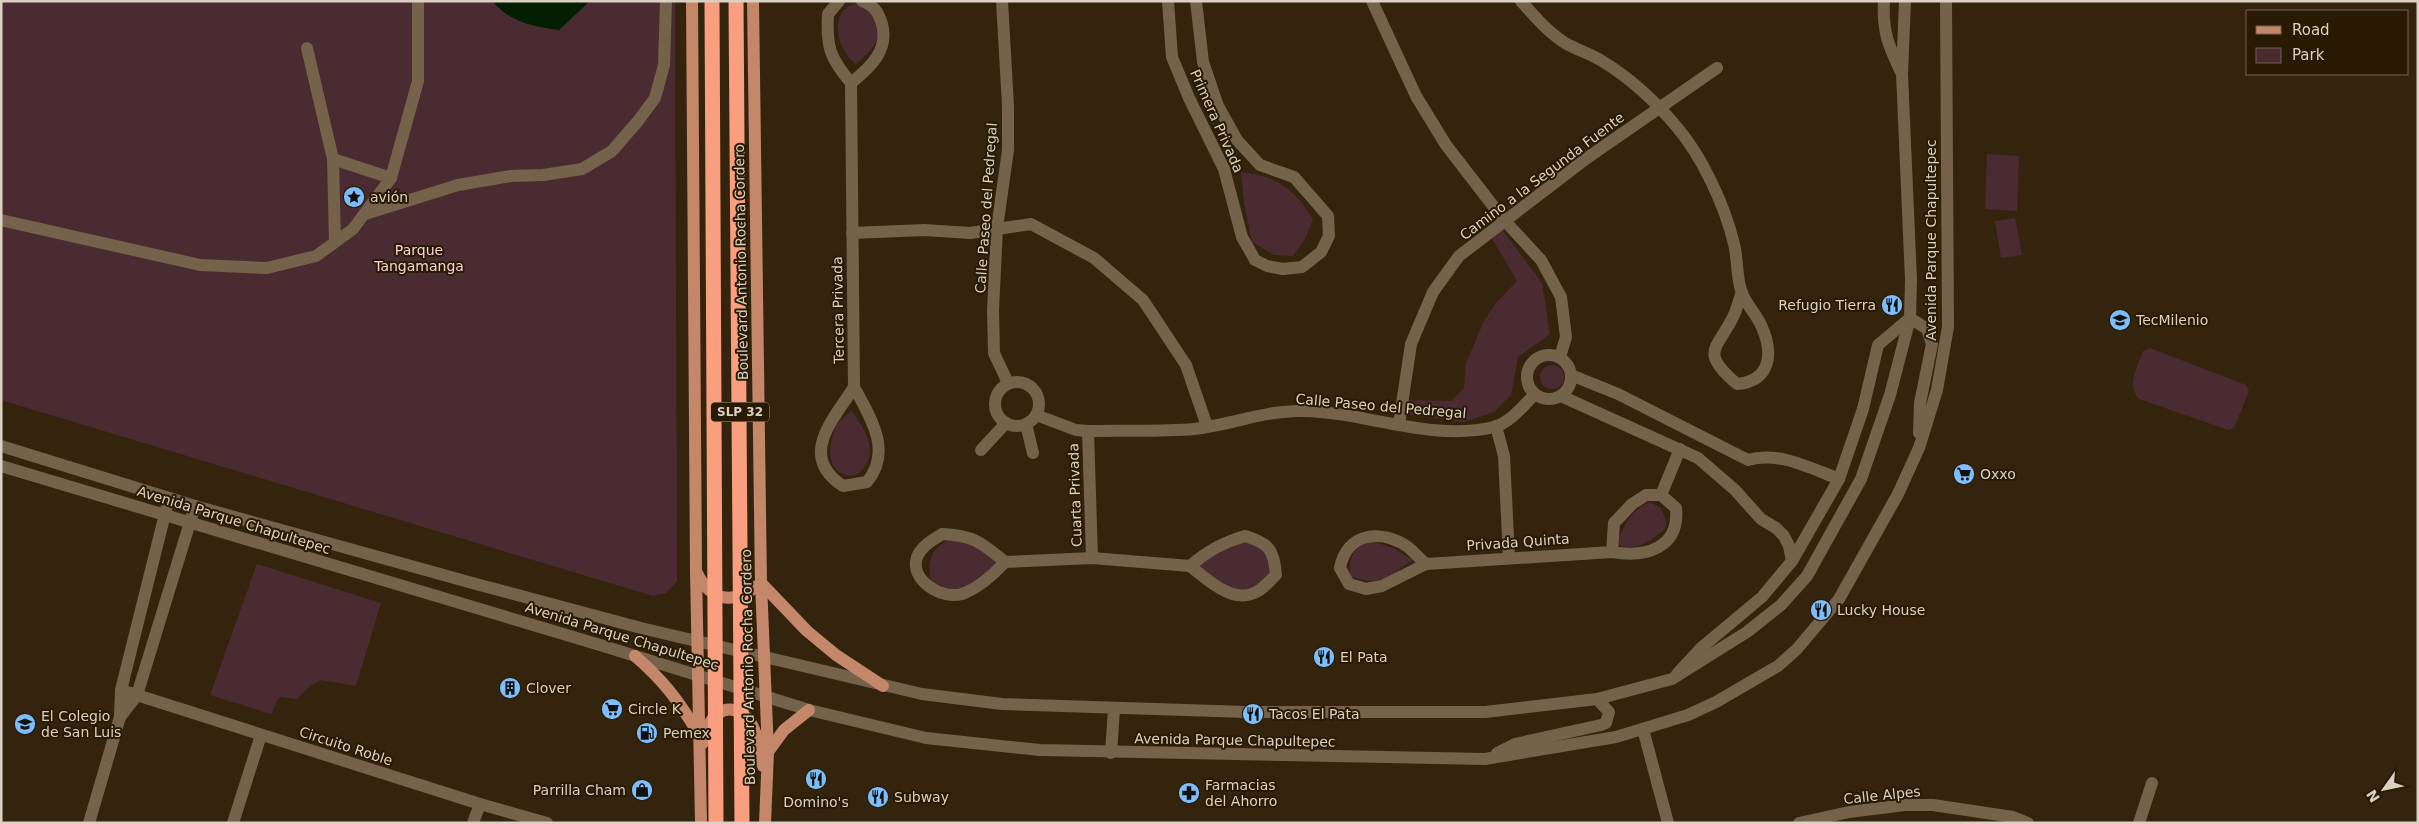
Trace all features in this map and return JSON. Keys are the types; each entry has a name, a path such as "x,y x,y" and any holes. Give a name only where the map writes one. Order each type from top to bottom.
{"highway":[{"name":"SLP 32","path":"712,1 716,823"},
{"name":"SLP 32","path":"736,1 742,823"}],"main road":[{"path":"692,1 696,571 700,823"},
{"name":"Boulevard Antonio Rocha Cordero","path":"752,1 761,583 768,752 765,823"},
{"path":"696,571 702,585 711,594 726,598 736,598 750,592 761,583 807,631 836,655 884,686"},
{"path":"635,656 659,676 679,701 698,733"},
{"path":"699,776 708,724 714,716 725,710 735,711 747,718 754,729 766,778"},
{"path":"768,752 784,730 809,710"}],"street":[{"path":"1,220 200,265 267,268 316,256 353,229 392,178 418,81 418,1"},
{"path":"365,214 458,185 511,176 543,175 582,169 612,152 655,98 664,65 666,1"},
{"path":"839,1 828,14 828,48 837,66 851,83 864,73 877,58 885,36 880,16 874,6 862,1"},
{"name":"Calle Paseo del Pedregal","path":"1002,1 1008,106 1008,150 997,228 993,310 994,353 1008,383"},
{"name":"Primera Privada","path":"1168,1 1172,56 1189,98 1224,170 1242,237 1255,260 1267,266 1283,269 1302,267 1321,252 1329,236 1328,216 1294,177 1260,165 1237,140 1218,106 1203,62 1196,1"},
{"path":"1372,1 1416,96 1446,145 1504,220 1541,260 1561,297 1566,337 1560,357"},
{"path":"1521,1 1536,19 1565,43 1602,60 1637,86 1682,134 1701,164 1721,205 1735,245 1742,292 1762,326 1769,352 1764,371 1751,383 1736,384 1720,370 1714,356 1717,341 1734,316 1742,292"},
{"path":"1884,1 1883,24 1887,43 1902,74"},
{"name":"Avenida Parque Chapultepec","path":"1,446 195,506 641,628 922,694 1002,704 1247,712 1485,712 1597,699 1672,679 1747,632 1780,605 1807,576 1861,479 1890,395 1910,318 1911,280 1902,74 1905,1"},
{"name":"Avenida Parque Chapultepec","path":"1,466 809,710 935,740 1026,750 1111,753 1486,759 1616,737 1688,715 1716,702 1778,666 1797,649 1839,599 1898,494 1919,448 1937,390 1948,327 1946,1"},
{"path":"307,48 332,159 335,242"},
{"name":"Camino a la Segunda Fuente","path":"1399,424 1411,344 1433,292 1459,256 1504,220 1659,108 1718,68"},
{"name":"Tercera Privada","path":"851,83 854,386"},
{"path":"332,159 392,178"},
{"path":"852,234 924,230 970,233 1031,224 1094,258 1143,300 1186,365 1207,426"},
{"path":"1672,679 1701,648 1762,597 1792,561 1839,479 1860,418 1878,345 1910,318 1927,330 1932,344 1920,403 1919,448"},
{"path":"1561,396 1571,383 1571,375 1566,362 1552,354 1534,360 1529,368 1527,377 1529,386 1535,394 1548,399 1561,396 1698,458 1735,490 1761,519 1776,528 1784,536 1790,546 1792,561"},
{"path":"1571,375 1618,394 1748,460 1766,457 1785,459 1839,479"},
{"path":"1022,382 1034,389 1039,401 1036,415 1026,424 1019,426 1006,423 996,412 995,399 1002,387 1008,383 1022,382"},
{"path":"854,386 872,423 880,452 876,471 867,482 843,486 829,476 821,455 824,431 854,386"},
{"name":"Calle Paseo del Pedregal","path":"1036,415 1076,430 1088,431 1195,428 1253,417 1302,411 1354,416 1424,428 1469,430 1496,426 1518,412 1535,394"},
{"path":"1606,415 1618,394"},
{"path":"982,450 1006,423"},
{"path":"1026,424 1033,453"},
{"path":"1496,426 1504,456 1509,558"},
{"name":"Cuarta Privada","path":"1088,431 1092,558"},
{"path":"1698,458 1706,440"},
{"path":"1612,552 1614,523 1632,504 1646,495 1661,495 1680,449"},
{"name":"Privada Quinta","path":"1426,564 1408,548 1386,538 1370,535 1354,542 1342,554 1340,568 1349,584 1366,590 1397,580 1426,564 1612,552 1626,554 1650,553 1674,534 1677,520 1676,508 1661,495"},
{"path":"89,823 120,717 121,690 170,498"},
{"path":"120,717 136,695 195,506"},
{"path":"942,534 962,535 984,544 1005,562 993,575 977,586 961,594 943,595 925,585 918,570 917,558 924,547 942,534"},
{"path":"1245,536 1262,541 1274,556 1276,575 1257,592 1238,596 1221,589 1190,566 1206,552 1226,542 1245,536"},
{"name":"Cuarta Privada","path":"1005,562 1092,558 1190,566"},
{"name":"Circuito Roble","path":"121,690 480,804 547,823"},
{"path":"1486,759 1515,744 1602,726 1606,723 1609,712 1597,699"},
{"path":"1111,753 1114,709"},
{"path":"1643,729 1668,823"},
{"path":"232,823 261,735"},
{"path":"2139,823 2152,784"},
{"path":"473,823 480,804"},
{"name":"Calle Alpes","path":"1799,823 1850,812 1905,805 1932,805 2013,816 2028,823"}],"green space":[{"name":"Parque Tangamanga","path":"1,1 675,1 677,581 666,593 653,596 1,400"},
{"path":"858,3 871,12 880,36 870,51 856,64 842,46 838,29 842,13 847,7"},
{"path":"1987,154 2019,156 2017,211 1985,209"},
{"path":"1241,172 1265,177 1283,186 1299,199 1313,219 1305,239 1293,256 1274,255 1252,242 1244,202"},
{"path":"2015,218 2022,255 2001,258 1995,221"},
{"path":"1501,228 1542,283 1550,334 1518,357 1511,395 1494,412 1464,422 1405,414 1405,400 1452,401 1464,388 1466,363 1484,321 1496,303 1517,281 1490,235"},
{"path":"2150,348 2246,385 2249,391 2234,428 2228,430 2139,399 2133,388 2134,376 2143,351"},
{"path":"1552,365 1560,369 1564,377 1560,385 1552,389 1544,385 1540,377 1544,369"},
{"path":"852,411 867,435 870,451 864,467 857,475 846,475 839,472 834,466 830,451 836,427"},
{"path":"1649,502 1661,508 1666,521 1665,529 1649,541 1637,546 1631,547 1617,544 1622,531 1632,515"},
{"path":"960,537 1001,563 987,576 974,584 962,589 953,590 931,580 930,564 931,557 939,546"},
{"path":"1244,538 1262,546 1270,560 1271,575 1259,589 1240,593 1193,565"},
{"path":"1369,540 1393,548 1413,560 1390,575 1377,580 1370,581 1351,576 1350,564 1353,555 1359,547"},
{"path":"257,564 381,603 356,686 321,680 310,686 297,699 279,697 271,714 210,695"}],"shaded area":[{"path":"492,1 590,1 559,30 540,27 515,19"}],"place":[{"name":"avión","path":"354,197"},
{"name":"Refugio Tierra","path":"1892,305"},
{"name":"TecMilenio","path":"2120,320"},
{"name":"Oxxo","path":"1964,474"},
{"name":"Lucky House","path":"1821,610"},
{"name":"El Pata","path":"1324,657"},
{"name":"Clover","path":"510,688"},
{"name":"Circle K","path":"612,709"},
{"name":"Tacos El Pata","path":"1253,714"},
{"name":"El Colegio de San Luis","path":"25,724"},
{"name":"Pemex","path":"647,733"},
{"name":"Domino's","path":"816,779"},
{"name":"Parrilla Cham","path":"642,790"},
{"name":"Farmacias del Ahorro","path":"1189,793"},
{"name":"Subway","path":"878,797"}]}
